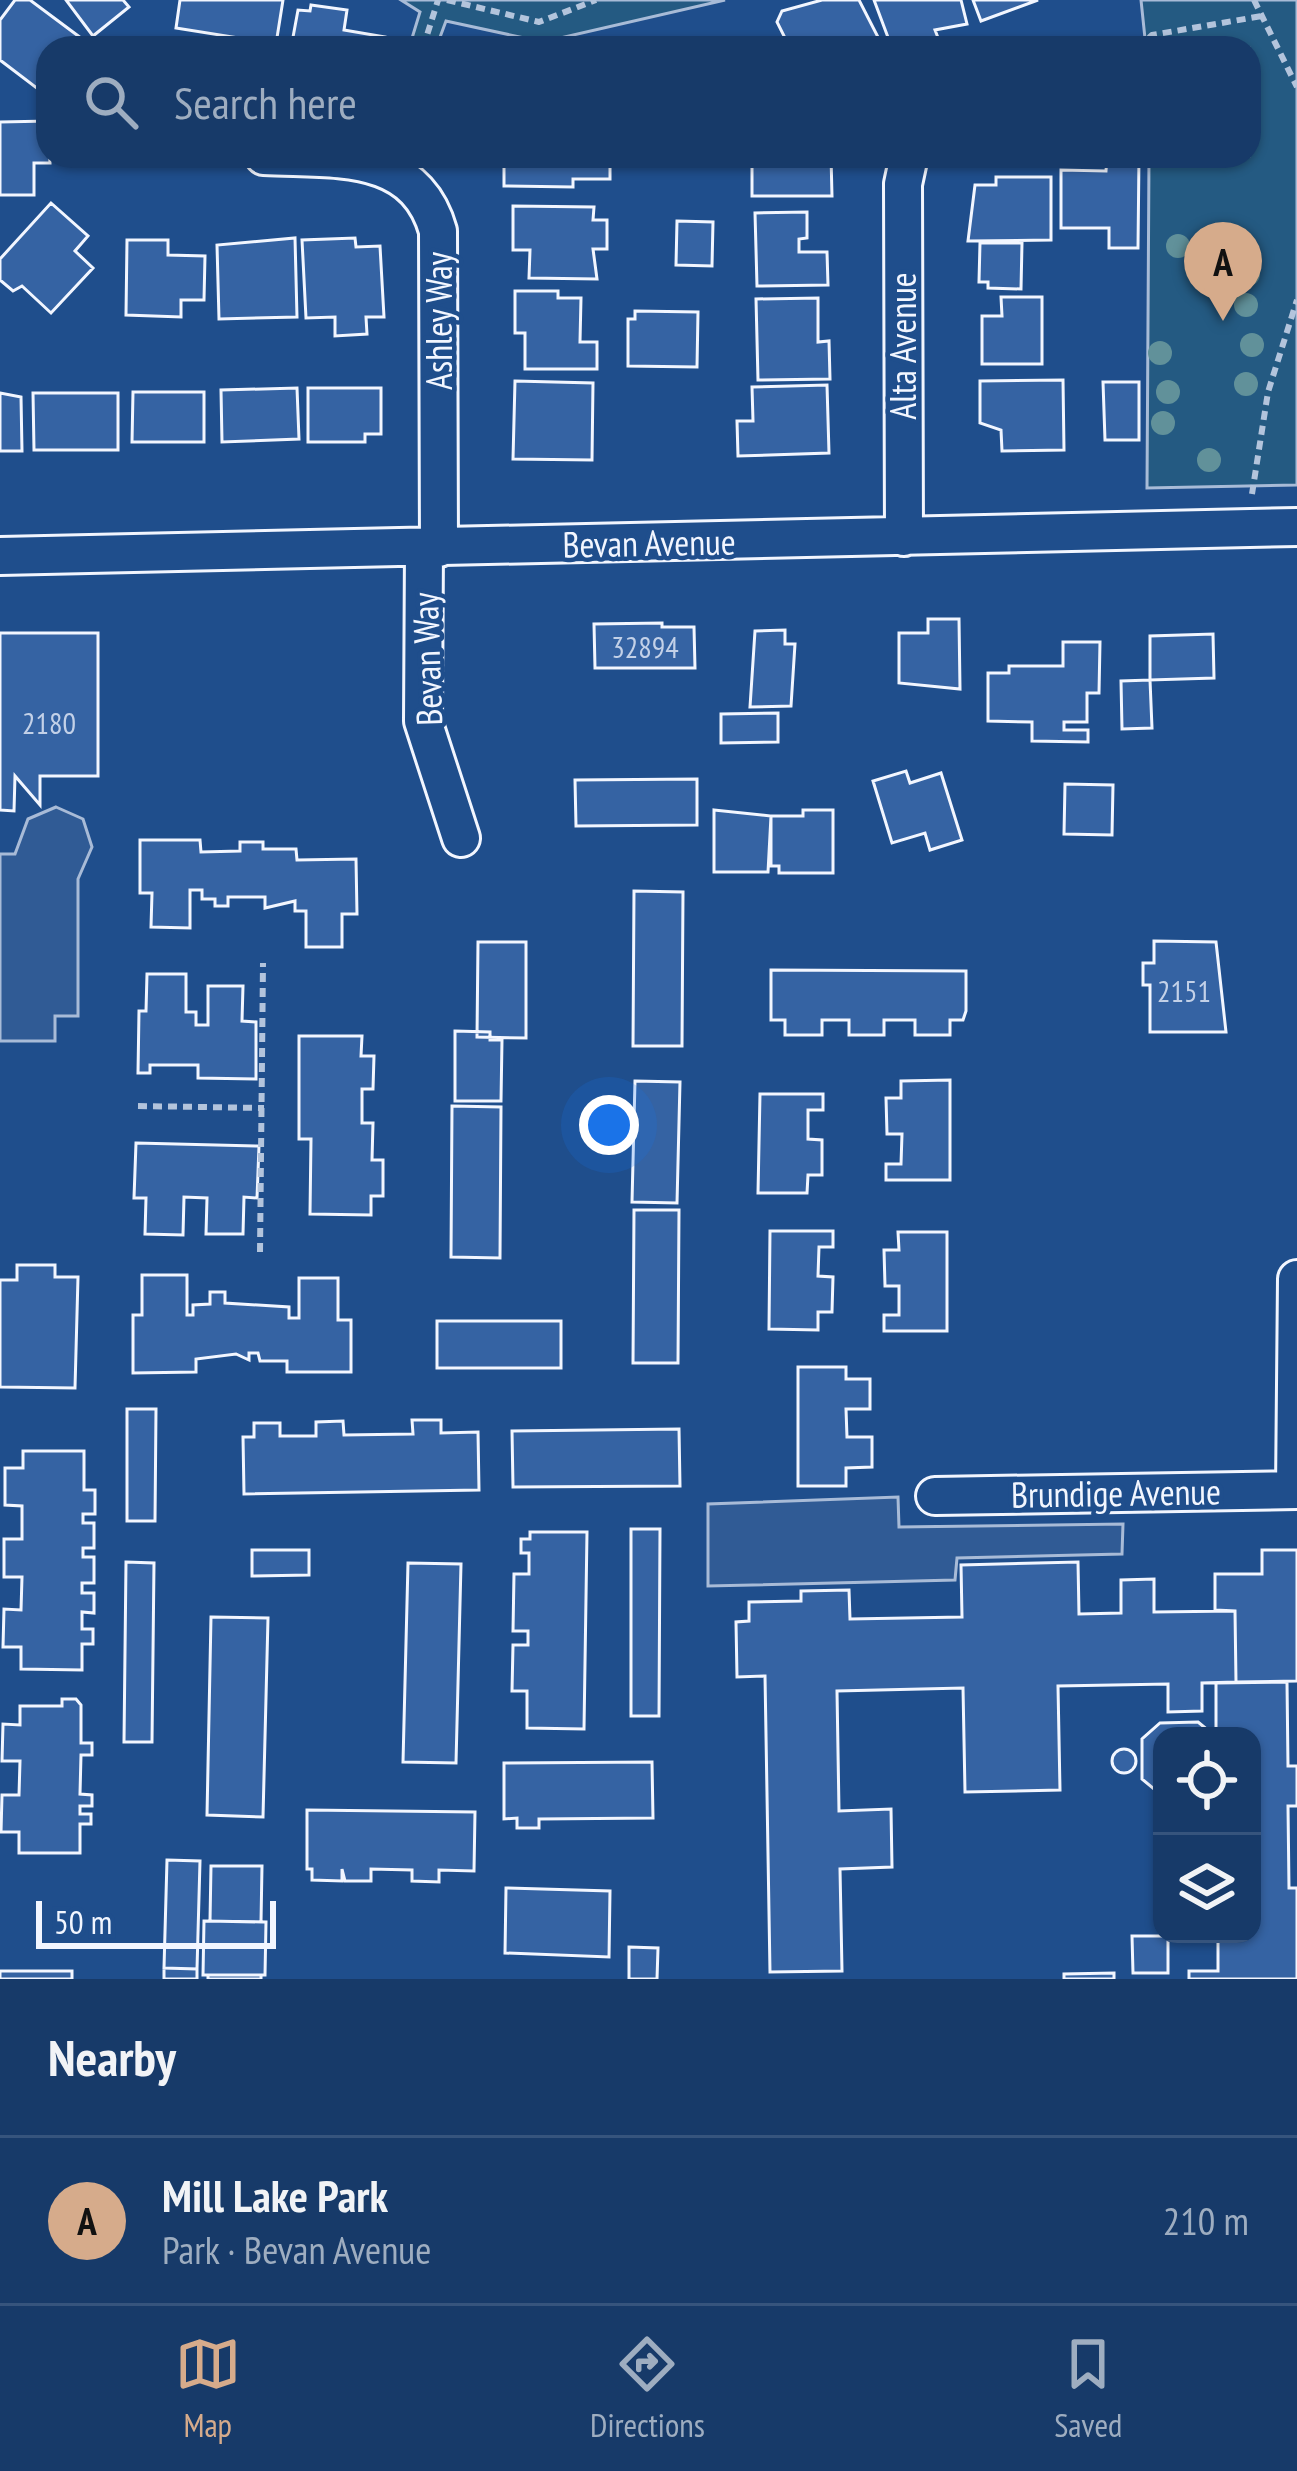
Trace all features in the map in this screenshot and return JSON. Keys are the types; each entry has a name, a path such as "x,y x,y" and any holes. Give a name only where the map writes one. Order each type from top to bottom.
{"street":[{"name":"Ashley Way","path":"380,168 416,186 431,206 438,231 432,548"},
{"name":"Alta Avenue","path":"904,537 906,168"},
{"name":"Bevan Avenue","path":"0,556 1297,527"},
{"name":"Bevan Way","path":"432,548 423,722 461,838"},
{"path":"1296,1490 1297,1279"},
{"name":"Brundige Avenue","path":"935,1496 1296,1490"}],"path":[{"path":"428,36 442,0 539,22 596,0"},
{"path":"1254,0 1297,87"},
{"path":"1151,36 1262,16"},
{"path":"1248,528 1268,392 1297,300"},
{"path":"260,1252 263,963"},
{"path":"137,1106 264,1108"}],"shaded area":[{"path":"401,0 725,0 569,36 515,36 446,21 440,36 413,36 420,12"},
{"path":"1141,0 1297,0 1297,485 1147,488 1149,168 1261,168 1261,36 1145,36"},
{"path":"56,807 83,819 92,847 78,879 78,1016 55,1016 55,1041 0,1041 0,854 15,854 28,819"},
{"path":"898,1497 899,1527 1123,1524 1122,1554 957,1558 955,1580 708,1586 708,1504"}],"building":[{"path":"15,0 30,0 78,36 36,36 36,87 0,60 0,20"},
{"path":"66,0 123,0 129,7 93,36"},
{"path":"180,0 283,0 277,36 226,36 176,28"},
{"path":"822,0 859,0 877,36 784,36 777,22 782,11"},
{"path":"874,0 961,0 967,24 935,30 937,36 888,36"},
{"path":"973,0 1038,0 981,21"},
{"path":"311,5 347,10 344,30 379,36 293,36 298,10 310,11"},
{"path":"36,121 34,195 0,195 0,122"},
{"path":"504,168 610,168 610,179 573,179 573,187 504,186"},
{"path":"752,168 831,168 832,196 752,196"},
{"path":"1139,168 1138,248 1109,248 1109,228 1061,228 1061,170"},
{"path":"996,177 1051,177 1051,240 968,241 975,185 996,185"},
{"path":"51,203 88,236 75,251 93,268 51,313 22,286 13,291 0,280 0,259"},
{"path":"513,206 594,207 593,220 607,220 607,249 593,249 597,279 529,278 530,250 513,250"},
{"path":"807,212 807,238 799,239 799,252 827,252 828,285 757,286 755,213"},
{"path":"677,221 713,222 712,266 676,265"},
{"path":"295,238 297,317 219,319 217,245"},
{"path":"355,238 356,247 380,246 384,317 366,317 367,334 335,336 335,317 306,318 302,240"},
{"path":"127,240 168,240 168,255 205,256 204,300 181,300 181,317 126,315"},
{"path":"980,243 1022,243 1021,289 988,288 988,282 979,282"},
{"path":"515,291 558,291 558,298 581,298 580,342 597,342 597,369 525,369 525,333 515,333"},
{"path":"1001,297 1042,297 1042,364 982,364 982,316 1002,316"},
{"path":"818,298 818,342 829,341 830,379 758,380 756,299"},
{"path":"635,311 698,312 697,367 628,366 628,319 635,319"},
{"path":"1063,380 1064,450 1002,451 1001,430 980,423 980,381"},
{"path":"515,381 593,383 592,460 513,459"},
{"path":"1103,382 1139,382 1139,440 1105,440"},
{"path":"827,385 829,453 738,456 737,421 753,421 752,387"},
{"path":"297,388 299,439 222,442 221,390"},
{"path":"308,388 381,388 381,434 365,434 365,442 308,442"},
{"path":"133,392 204,392 204,442 132,442"},
{"path":"0,393 21,397 22,451 0,451"},
{"path":"33,393 118,393 118,450 34,450"},
{"path":"928,619 959,619 960,689 899,683 899,633 928,633"},
{"path":"662,623 662,627 694,627 695,668 595,668 594,624"},
{"path":"785,630 785,644 795,644 791,706 750,707 755,631"},
{"path":"0,633 98,633 98,776 40,776 40,805 15,776 14,811 0,810"},
{"path":"1213,634 1214,678 1150,680 1150,636"},
{"path":"1063,642 1100,642 1099,693 1087,693 1087,722 1064,722 1064,730 1088,730 1088,742 1032,741 1032,722 988,721 988,673 1009,673 1009,666 1063,666"},
{"path":"1150,680 1152,728 1122,729 1121,681"},
{"path":"778,713 778,742 721,743 721,714"},
{"path":"906,771 910,783 941,773 962,840 930,850 925,833 892,843 873,781"},
{"path":"697,779 697,825 576,826 575,780"},
{"path":"1065,784 1113,785 1112,835 1064,834"},
{"path":"714,810 771,816 768,872 714,872"},
{"path":"803,810 833,810 833,873 779,873 779,866 771,866 771,816 803,816"},
{"path":"140,840 200,840 201,852 240,851 240,842 263,842 263,849 296,849 297,860 356,859 357,914 342,914 342,947 306,947 306,911 295,911 295,901 265,908 265,897 228,897 228,906 215,906 215,899 202,899 202,890 190,890 190,928 151,927 152,893 140,893"},
{"path":"634,891 683,892 682,1046 633,1046"},
{"path":"1154,941 1216,942 1226,1032 1150,1032 1150,985 1143,985 1143,963 1154,963"},
{"path":"478,942 526,942 526,1038 477,1037"},
{"path":"771,970 966,971 966,1011 963,1020 950,1020 950,1035 915,1035 915,1020 884,1020 884,1035 849,1035 849,1020 822,1020 822,1035 785,1035 785,1020 771,1020"},
{"path":"147,974 186,974 186,1012 196,1012 196,1025 208,1025 208,986 243,986 242,1021 256,1022 256,1079 198,1078 198,1065 150,1065 150,1073 138,1073 139,1011 146,1011"},
{"path":"455,1031 490,1032 490,1040 502,1040 501,1101 455,1101"},
{"path":"299,1036 362,1036 361,1056 374,1056 373,1089 362,1089 362,1123 373,1123 372,1160 383,1160 383,1196 371,1196 371,1215 310,1214 311,1139 299,1139"},
{"path":"950,1080 950,1180 886,1180 886,1164 901,1164 902,1134 887,1134 886,1098 901,1098 901,1081"},
{"path":"635,1081 680,1082 677,1203 632,1202"},
{"path":"760,1094 823,1094 823,1110 808,1110 808,1139 822,1140 822,1175 808,1175 807,1193 758,1193"},
{"path":"452,1106 501,1107 500,1258 451,1257"},
{"path":"136,1143 259,1146 257,1198 244,1197 243,1234 206,1234 207,1198 184,1197 183,1235 145,1234 146,1198 134,1198"},
{"path":"634,1210 679,1210 678,1363 633,1363"},
{"path":"770,1231 833,1231 833,1247 819,1247 818,1276 833,1277 832,1312 818,1312 818,1330 769,1329"},
{"path":"898,1232 947,1232 947,1331 884,1331 884,1315 899,1315 899,1286 885,1286 884,1250 899,1250"},
{"path":"17,1265 55,1265 55,1277 78,1277 75,1388 0,1387 0,1280 17,1280"},
{"path":"142,1275 187,1275 187,1315 193,1315 193,1305 210,1304 210,1292 225,1292 225,1303 289,1307 289,1318 299,1318 299,1278 338,1278 338,1320 351,1320 351,1372 287,1372 287,1361 260,1361 258,1353 249,1353 249,1360 236,1354 196,1359 196,1372 133,1373 133,1315 142,1315"},
{"path":"437,1321 561,1321 561,1368 437,1368"},
{"path":"798,1367 846,1367 846,1379 870,1379 870,1409 846,1409 847,1437 872,1437 872,1467 846,1468 846,1486 798,1486"},
{"path":"127,1409 156,1409 155,1521 127,1521"},
{"path":"412,1420 441,1420 441,1433 478,1432 479,1490 244,1494 243,1437 254,1437 254,1423 280,1423 280,1436 316,1436 316,1422 343,1421 344,1435 413,1434"},
{"path":"679,1429 680,1486 513,1487 512,1431"},
{"path":"23,1451 84,1451 84,1490 95,1490 95,1514 83,1514 83,1523 94,1523 94,1548 83,1548 83,1557 94,1557 94,1583 82,1583 82,1593 94,1593 94,1613 82,1612 82,1629 93,1629 93,1644 82,1644 82,1670 21,1669 21,1647 3,1647 4,1609 21,1610 22,1577 4,1577 4,1539 22,1539 22,1506 5,1505 5,1468 23,1468"},
{"path":"631,1529 660,1529 659,1716 631,1716"},
{"path":"530,1532 587,1532 584,1729 527,1728 527,1691 512,1691 513,1645 528,1645 528,1631 513,1631 514,1574 529,1574 529,1553 521,1553 521,1539 530,1539"},
{"path":"252,1550 309,1550 309,1575 252,1576"},
{"path":"1262,1550 1297,1550 1297,1681 1236,1682 1235,1611 1215,1610 1215,1574 1262,1574"},
{"path":"126,1562 154,1563 152,1742 124,1742"},
{"path":"1078,1562 1079,1614 1121,1613 1121,1580 1154,1579 1154,1612 1235,1611 1236,1682 1202,1683 1202,1711 1168,1712 1168,1684 1058,1686 1060,1790 965,1792 963,1688 837,1691 839,1811 891,1809 892,1867 840,1869 842,1971 770,1972 765,1676 737,1677 736,1622 749,1621 749,1602 801,1601 801,1591 849,1590 850,1619 962,1617 961,1565"},
{"path":"408,1563 461,1564 456,1763 403,1762"},
{"path":"211,1617 268,1618 263,1817 207,1815"},
{"path":"1287,1682 1288,1766 1297,1766 1297,1806 1288,1806 1289,1888 1297,1888 1297,1979 1189,1979 1189,1971 1218,1971 1218,1943 1261,1943 1261,1727 1216,1727 1216,1683"},
{"path":"62,1699 76,1699 81,1705 81,1743 92,1743 92,1755 81,1755 80,1794 92,1795 92,1806 80,1806 80,1814 91,1814 91,1824 80,1824 80,1853 19,1853 19,1832 1,1832 2,1795 19,1795 20,1761 2,1761 3,1724 20,1725 20,1706 62,1706"},
{"path":"1198,1722 1204,1727 1156,1727"},
{"path":"1153,1729 1153,1788 1142,1779 1142,1739"},
{"path":"1124,1749 1136,1761 1124,1773 1112,1761"},
{"path":"652,1762 653,1818 539,1819 539,1828 517,1828 517,1818 504,1819 504,1763"},
{"path":"307,1810 475,1812 474,1871 439,1870 439,1882 412,1881 412,1870 371,1869 371,1881 345,1881 342,1869 342,1881 312,1880 312,1869 307,1869"},
{"path":"167,1860 200,1861 197,1969 164,1968"},
{"path":"211,1866 262,1866 261,1922 210,1921"},
{"path":"506,1888 610,1891 609,1957 505,1953"},
{"path":"204,1921 266,1922 265,1975 203,1975"},
{"path":"1132,1936 1153,1936 1153,1943 1168,1943 1168,1973 1133,1973"},
{"path":"629,1947 658,1948 657,1979 629,1979"},
{"path":"164,1968 197,1969 197,1979 164,1979"},
{"path":"0,1971 72,1971 72,1979 0,1979"},
{"path":"1114,1973 1114,1979 1064,1979 1064,1974"},
{"path":"208,1975 261,1975 261,1979 208,1979"}],"place":[{"name":"Mill Lake Park","path":"1223,321"}]}
